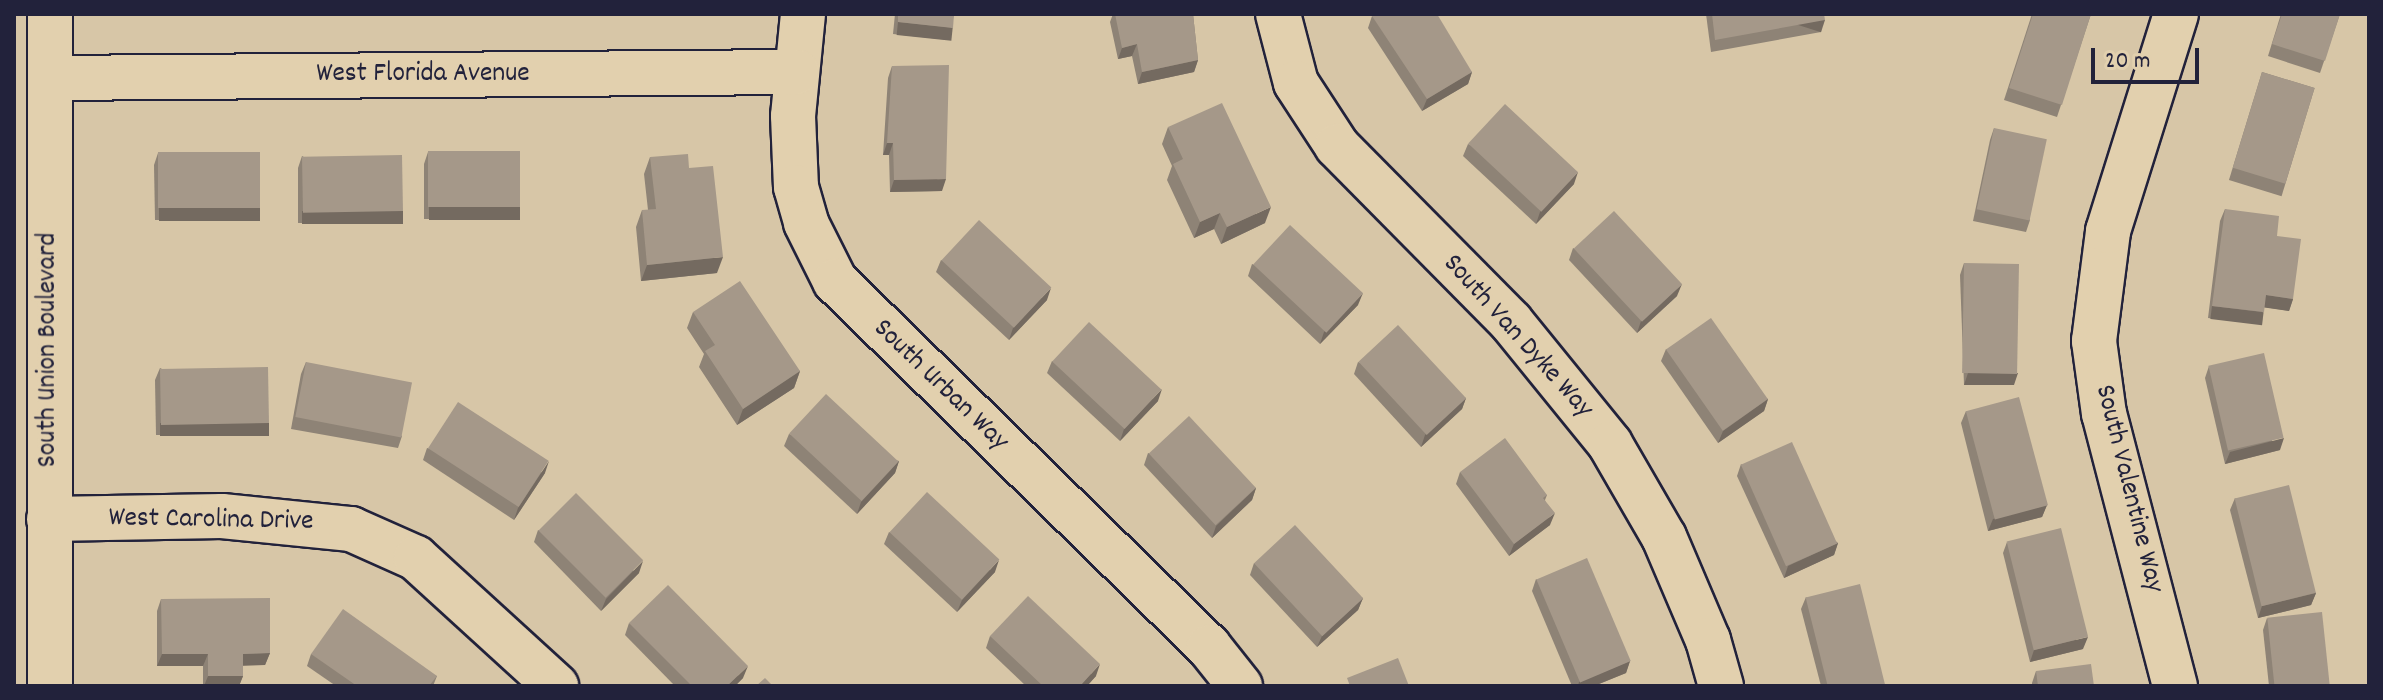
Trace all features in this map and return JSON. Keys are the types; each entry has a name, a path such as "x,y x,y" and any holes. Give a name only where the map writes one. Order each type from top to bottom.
{"street":[{"name":"South Union Boulevard","path":"50,14 50,686"},
{"name":"South Urban Way","path":"803,14 792,152 796,187 810,233 835,281 1209,647 1240,686"},
{"name":"South Van Dyke Way","path":"1278,14 1296,83 1337,146 1549,364 1617,454 1664,537 1708,640 1721,686"},
{"name":"South Valentine Way","path":"2175,686 2104,414 2094,341 2108,231 2176,14"},
{"name":"West Florida Avenue","path":"50,78 797,72"},
{"name":"West Carolina Drive","path":"49,519 222,516 351,529 416,558 556,686"}],"building":[{"path":"898,14 954,14 953,28 898,22"},
{"path":"1115,14 1193,14 1198,60 1142,72 1137,44 1122,48"},
{"path":"1437,14 1472,72 1427,99 1372,16"},
{"path":"1712,14 1824,14 1825,20 1715,40"},
{"path":"2033,14 2091,14 2062,105 2009,88"},
{"path":"2282,14 2340,14 2325,61 2272,44"},
{"path":"949,65 946,179 894,180 893,143 887,143 892,66"},
{"path":"2262,72 2315,88 2285,184 2233,168"},
{"path":"1222,103 1271,207 1227,227 1220,213 1200,222 1173,164 1183,159 1168,127"},
{"path":"1505,104 1578,172 1541,212 1468,143"},
{"path":"1994,128 2047,139 2030,220 1977,209"},
{"path":"428,151 520,151 520,207 428,207"},
{"path":"158,152 260,152 260,208 158,208"},
{"path":"688,154 689,168 713,166 723,257 647,265 642,210 656,209 650,157"},
{"path":"402,155 403,211 303,213 302,157"},
{"path":"2225,209 2279,216 2277,236 2301,239 2293,299 2266,295 2264,312 2212,306"},
{"path":"1614,211 1682,284 1642,322 1574,249"},
{"path":"979,220 1051,288 1014,328 941,260"},
{"path":"1290,225 1363,293 1326,333 1253,264"},
{"path":"1964,263 2019,264 2017,374 1962,373"},
{"path":"740,281 800,371 743,409 705,351 715,345 693,312"},
{"path":"1711,318 1768,399 1723,431 1666,350"},
{"path":"1089,322 1161,390 1125,429 1052,361"},
{"path":"1398,325 1466,398 1427,435 1359,362"},
{"path":"2264,353 2284,438 2228,451 2208,366"},
{"path":"306,362 412,383 401,438 295,417"},
{"path":"268,367 269,423 161,425 160,369"},
{"path":"826,394 898,462 862,501 789,433"},
{"path":"2019,397 2048,505 1995,519 1966,411"},
{"path":"458,402 549,461 519,507 428,448"},
{"path":"1189,416 1256,488 1216,525 1149,454"},
{"path":"1505,438 1547,495 1543,498 1555,513 1514,544 1460,472"},
{"path":"1792,442 1837,543 1786,566 1741,465"},
{"path":"2289,485 2316,593 2262,606 2235,499"},
{"path":"927,492 999,560 962,600 889,532"},
{"path":"576,493 643,560 606,598 539,530"},
{"path":"1295,525 1363,598 1322,636 1254,563"},
{"path":"2061,528 2088,637 2034,650 2007,542"},
{"path":"1587,558 1631,661 1580,683 1536,579"},
{"path":"1860,584 1885,686 1828,686 1806,598"},
{"path":"668,585 748,666 727,686 692,686 629,623"},
{"path":"1028,596 1100,664 1080,686 1043,686 990,636"},
{"path":"270,598 270,653 243,654 243,676 208,676 208,654 162,654 161,599"},
{"path":"343,609 437,676 429,686 357,686 311,654"},
{"path":"2322,612 2330,686 2274,686 2267,618"},
{"path":"1398,658 1409,686 1350,686 1347,678"},
{"path":"2091,664 2094,686 2038,686 2036,671"},
{"path":"765,678 773,686 756,686"}]}
